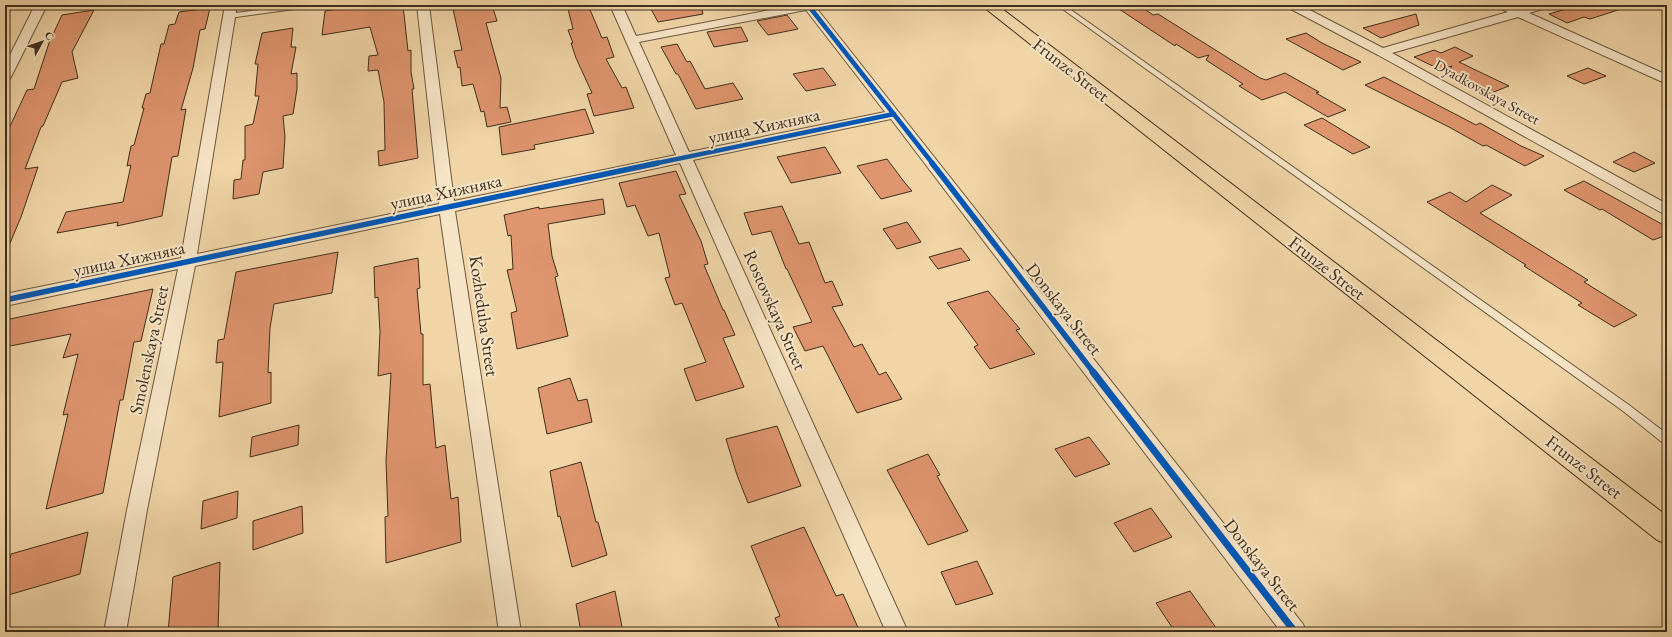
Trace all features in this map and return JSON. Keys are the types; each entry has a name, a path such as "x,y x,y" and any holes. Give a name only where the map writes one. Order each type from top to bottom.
{"main road":[{"name":"Frunze Street","path":"990,7 1667,532"}],"street":[{"path":"5,77 41,5"},
{"name":"Kozheduba Street","path":"425,5 447,208 510,632"},
{"name":"Rostovskaya Street","path":"616,5 686,158 897,632"},
{"path":"631,40 808,5"},
{"name":"Donskaya Street","path":"808,5 1295,632"},
{"name":"Dyadkovskaya Street","path":"1291,5 1382,52 1667,210"},
{"path":"1501,5 1667,80"},
{"path":"1382,52 1546,5"},
{"name":"Smolenskaya Street","path":"115,632 137,510 188,262 230,11"},
{"name":"улица Хижняка","path":"5,300 894,114"}],"lane":[{"path":"230,11 309,5"},
{"path":"990,7 1028,5"},
{"path":"1060,5 1626,408 1667,440"}],"building":[{"path":"364,5 403,5 408,51 411,50 411,72 414,89 412,89 418,158 379,166 378,151 385,150 384,102 378,70 368,71 369,56 378,55 370,27 322,35 325,11"},
{"path":"474,5 492,5 497,21 486,23 501,78 500,108 507,107 511,122 487,127 484,111 481,112 473,84 462,86 460,67 458,68 454,51 462,50 453,9"},
{"path":"567,5 588,5 602,38 607,37 614,57 606,59 622,88 626,87 634,108 594,116 587,94 592,93 571,43 573,43 568,30 573,29"},
{"path":"677,5 701,5 703,14 658,22 651,9"},
{"path":"1113,5 1139,5 1153,15 1158,14 1260,78 1266,80 1285,73 1319,92 1316,93 1346,110 1328,117 1285,92 1262,100 1239,86 1243,84 1206,60 1209,55 1198,58 1176,44 1175,46"},
{"path":"1557,5 1624,5 1624,8 1590,19 1584,17 1567,23 1549,14 1566,9"},
{"path":"210,8 205,29 200,30 193,68 181,110 186,109 178,156 172,157 162,216 117,226 118,222 57,233 66,212 123,202 131,165 127,166 131,146 134,145 144,108 142,108 146,94 150,93 161,44 164,44 169,25 175,24 179,12"},
{"path":"94,10 72,52 78,78 62,82 43,126 41,127 25,169 38,167 21,217 5,255 5,137 27,90 34,89 49,43 62,15"},
{"path":"1416,14 1419,25 1381,38 1363,28"},
{"path":"787,15 798,29 768,35 757,21"},
{"path":"741,27 748,41 714,47 707,32"},
{"path":"293,28 291,47 296,47 291,74 297,73 297,89 293,114 283,116 285,137 283,168 263,172 259,194 233,199 234,180 241,179 243,160 245,160 245,126 253,124 259,96 255,96 258,64 255,64 262,33"},
{"path":"1306,33 1322,43 1361,62 1343,70 1286,39"},
{"path":"677,44 687,62 690,61 705,89 733,83 743,99 696,109 678,74 676,74 661,47"},
{"path":"1455,47 1473,56 1459,62 1509,86 1491,93 1449,71 1452,66 1441,70 1414,57 1434,50 1441,53"},
{"path":"823,68 836,85 806,91 793,74"},
{"path":"1588,68 1606,76 1584,84 1567,76"},
{"path":"1384,77 1476,125 1480,123 1521,146 1544,156 1525,166 1365,85"},
{"path":"585,109 594,133 534,145 535,149 502,155 499,127"},
{"path":"1322,118 1370,147 1353,154 1304,125"},
{"path":"825,147 841,173 791,183 777,157"},
{"path":"1634,152 1655,163 1634,172 1613,162"},
{"path":"887,159 912,191 881,199 857,166"},
{"path":"676,171 686,194 679,195 701,241 708,264 704,265 735,335 723,338 744,387 696,401 684,369 706,362 682,303 675,305 665,278 670,277 659,233 648,236 635,205 627,207 619,183"},
{"path":"1584,181 1667,227 1667,235 1653,240 1602,209 1600,210 1564,190"},
{"path":"1492,185 1512,195 1480,213 1588,280 1584,282 1637,315 1614,327 1578,305 1582,303 1524,266 1526,265 1427,202 1450,192 1466,202"},
{"path":"603,199 605,214 548,224 552,256 558,276 555,277 568,336 517,349 511,313 517,311 507,270 513,269 511,235 508,236 504,215 539,207 539,209"},
{"path":"782,206 799,244 809,242 825,283 832,281 843,305 832,307 854,347 862,344 879,375 886,372 902,399 857,413 823,346 805,351 793,327 812,322 786,269 771,231 752,235 744,213"},
{"path":"907,222 921,242 897,249 883,229"},
{"path":"961,248 970,260 938,269 929,257"},
{"path":"338,252 332,293 274,304 270,328 268,373 271,372 271,403 219,417 223,362 216,363 218,340 224,339 236,272"},
{"path":"418,258 420,288 417,289 421,334 423,334 423,385 430,384 436,448 445,445 451,499 458,497 461,542 386,563 385,517 388,516 386,461 391,373 378,376 380,332 378,297 375,298 374,267"},
{"path":"153,289 141,341 134,342 123,400 120,400 103,493 46,509 68,414 63,415 78,354 63,358 71,334 5,347 5,320"},
{"path":"988,291 1020,329 1016,330 1035,354 990,369 974,347 978,345 947,303"},
{"path":"570,378 578,401 587,399 592,422 547,434 538,388"},
{"path":"299,425 298,445 250,457 252,437"},
{"path":"777,426 801,486 748,503 737,475 726,439"},
{"path":"1089,437 1110,464 1075,477 1055,449"},
{"path":"928,454 940,475 937,476 968,531 928,545 887,470"},
{"path":"581,462 596,522 598,522 607,555 572,567 560,516 558,517 550,471"},
{"path":"238,491 237,518 201,529 203,501"},
{"path":"302,506 303,533 253,550 253,521"},
{"path":"1151,508 1172,537 1134,552 1114,523"},
{"path":"804,527 836,596 843,594 860,632 781,632 775,618 780,616 751,546"},
{"path":"88,532 80,574 5,596 5,578 11,554"},
{"path":"977,561 993,594 956,605 941,572"},
{"path":"220,562 218,632 168,632 173,577"},
{"path":"615,591 622,627 604,632 581,632 576,604"},
{"path":"1190,591 1219,632 1175,632 1156,603"}],"cycle path":[{"path":"808,5 1295,632"},
{"path":"5,300 894,114"}]}
